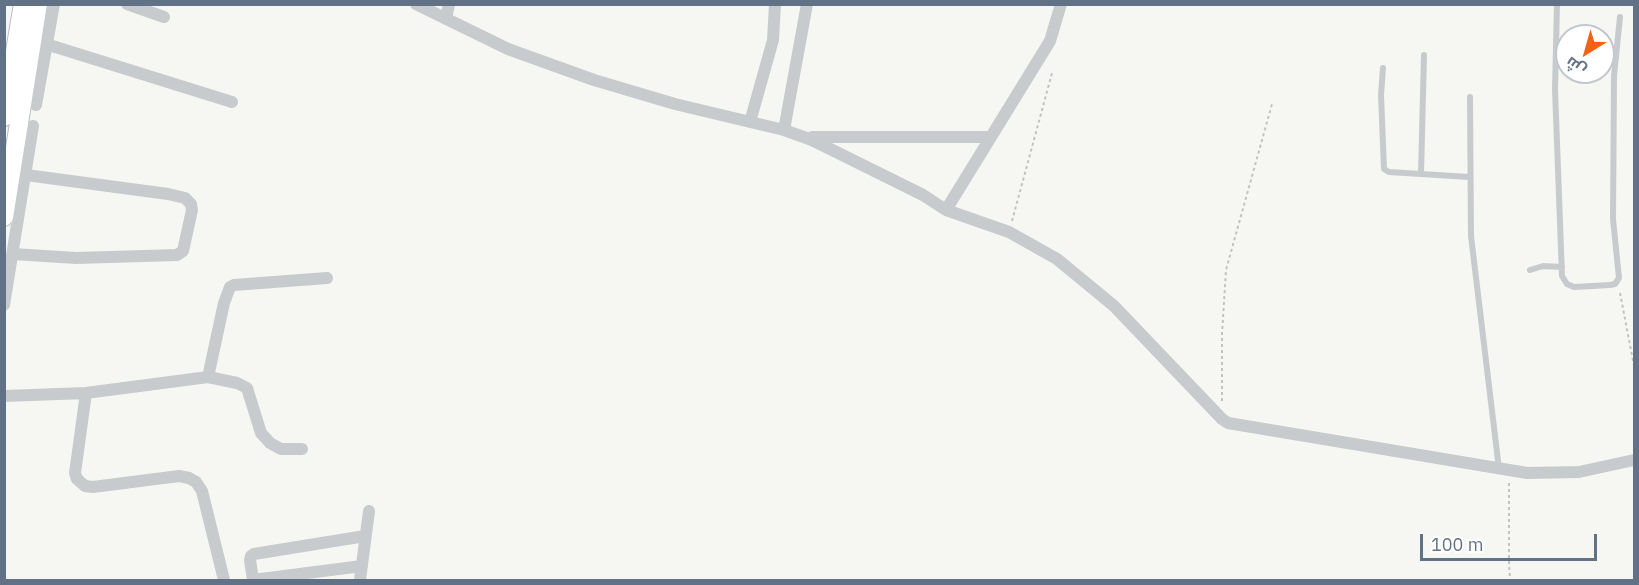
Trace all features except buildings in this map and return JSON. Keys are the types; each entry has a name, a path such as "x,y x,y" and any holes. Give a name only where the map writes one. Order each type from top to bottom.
{"main road":[{"path":"4,117 23,4"},
{"path":"4,217 28,132 40,42 38,4"}],"street":[{"path":"54,4 40,42 232,102"},
{"path":"127,4 164,17"},
{"path":"416,4 508,49 594,80 675,104 805,137 923,195 946,210 1009,232 1057,259 1114,306 1222,419 1236,426 1291,432 1527,473 1579,472 1635,460"},
{"path":"446,19 449,4"},
{"path":"750,122 773,40 776,4"},
{"path":"784,130 807,4"},
{"path":"946,210 1050,40 1061,4"},
{"path":"4,305 26,175 28,132"},
{"path":"805,137 991,137"},
{"path":"13,254 76,258 177,255 183,251 192,210 191,204 185,198 168,194 26,175"},
{"path":"208,377 224,303 230,287 327,278"},
{"path":"4,396 86,393 208,377 237,383 247,388 261,433 270,443 281,449 302,449"},
{"path":"86,393 75,472 77,479 85,486 93,487 179,476 196,482 202,491 224,580"},
{"path":"360,580 369,511"},
{"path":"362,566 252,580 250,560 254,554 365,536"}],"lane":[{"path":"1557,4 1555,89 1562,267 1564,281 1574,286 1610,285 1617,281 1613,219 1614,76 1620,17"},
{"path":"1421,174 1424,55"},
{"path":"1383,68 1381,95 1384,169 1389,172 1469,177"},
{"path":"1470,97 1469,177 1472,236 1504,470"},
{"path":"1530,270 1543,266 1562,267"}],"path":[{"path":"1009,232 1052,73"},
{"path":"1222,419 1222,334 1226,270 1272,104"},
{"path":"1617,281 1635,366"},
{"path":"1504,470 1508,498 1510,580"}]}
